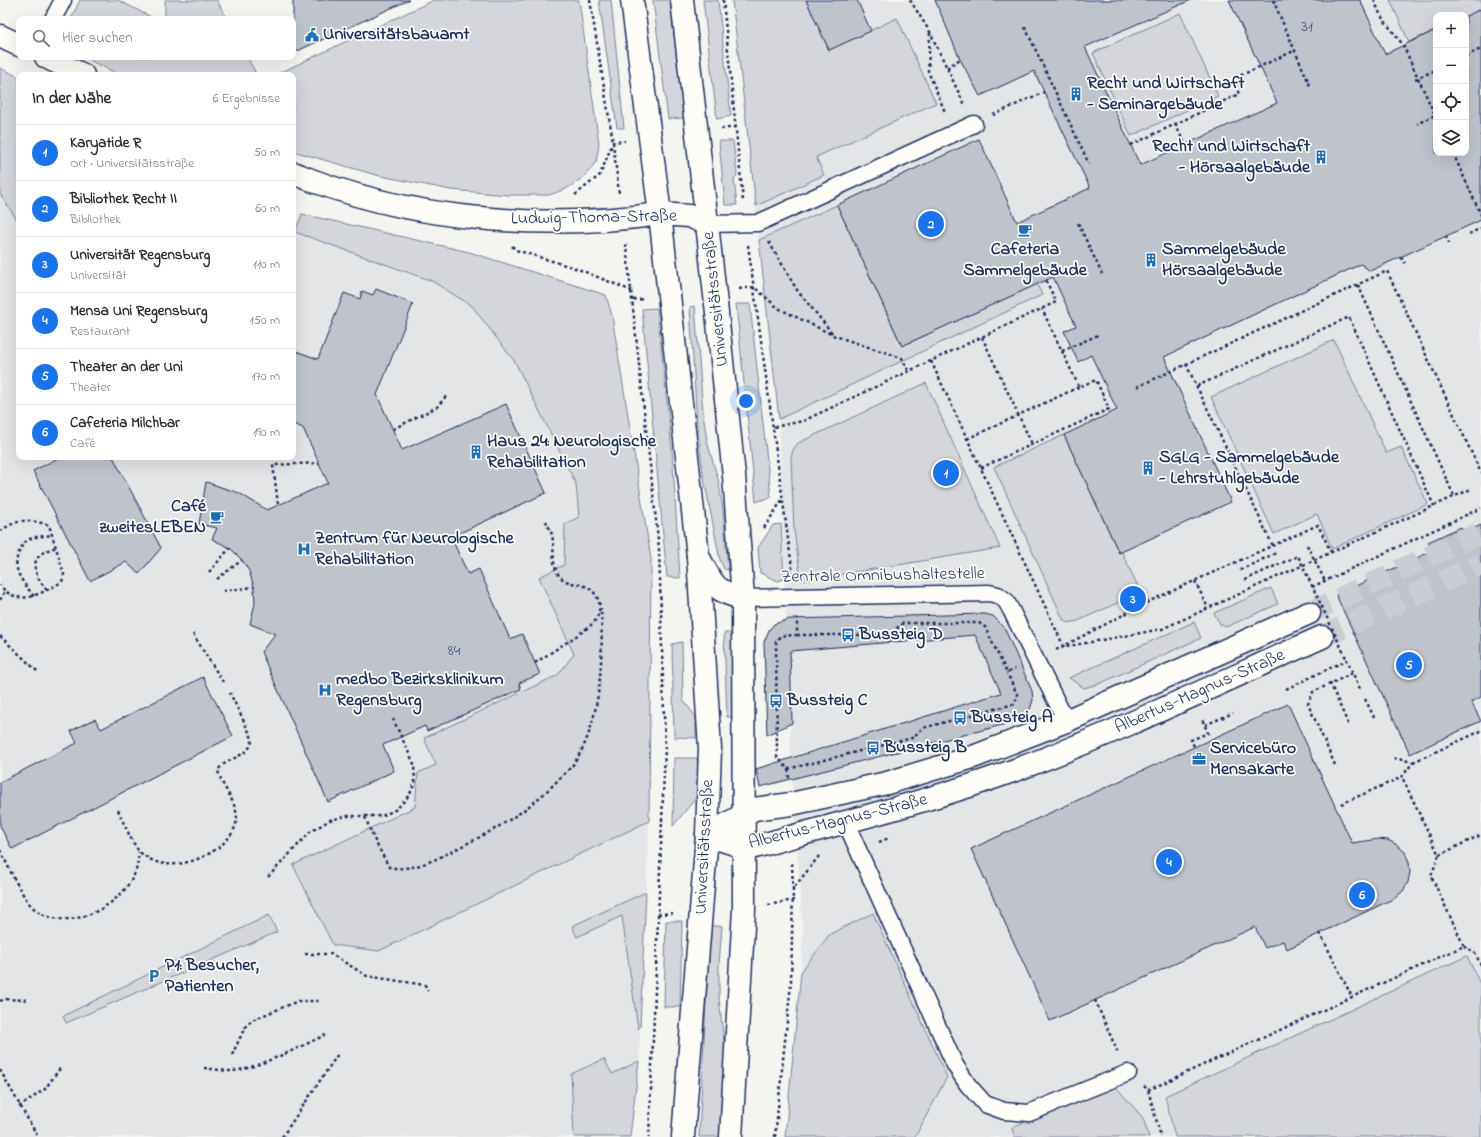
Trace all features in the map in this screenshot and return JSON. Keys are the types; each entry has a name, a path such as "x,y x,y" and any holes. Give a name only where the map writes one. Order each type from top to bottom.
{"street":[{"name":"Universitätsstraße","path":"632,0 648,138 660,214 698,556 710,750 707,835 683,1137"},
{"name":"Universitätsstraße","path":"682,0 708,224 734,476 743,598 744,909 731,1137"},
{"path":"0,36 16,44"},
{"path":"52,60 77,72"},
{"name":"Ludwig-Thoma-Straße","path":"296,179 403,206 483,220 599,221 660,214 689,216 708,224"},
{"name":"Universitätsstraße","path":"698,556 714,585 726,595 743,598"},
{"name":"Albertus-Magnus-Straße","path":"707,835 754,809 791,804 887,783 974,757 1066,721 1308,613"},
{"name":"Albertus-Magnus-Straße","path":"707,835 744,847 755,847 846,823 955,791 1078,746 1322,637"},
{"path":"1066,721 1078,746"}],"lane":[{"path":"55,16 63,0"},
{"path":"708,224 751,224 974,124"},
{"name":"Zentrale Omnibushaltestelle","path":"743,598 989,593 998,596 1006,601 1011,610 1066,721"},
{"path":"846,823 955,1064 968,1085 985,1104 1004,1111 1029,1113 1128,1073"}],"path":[{"path":"590,0 613,142 632,291 659,548 666,748 649,1137"},
{"path":"723,0 735,127 751,224 754,287 796,597 797,635 780,636 776,642 777,757 788,769 791,804"},
{"path":"910,0 930,32 974,124 1044,92"},
{"path":"1272,0 1311,88"},
{"path":"1374,0 1381,16 1403,45 1417,79 1433,110"},
{"path":"1025,27 1089,164"},
{"path":"930,32 928,71 955,133"},
{"path":"1469,55 1481,49"},
{"path":"1130,145 1239,94 1233,79 1294,51"},
{"path":"947,68 960,59"},
{"path":"1417,79 1433,71"},
{"path":"1417,124 1433,117"},
{"path":"1175,124 1185,144"},
{"path":"697,132 735,127"},
{"path":"613,142 648,138"},
{"path":"571,196 578,194 600,175 613,142"},
{"path":"1454,156 1481,215"},
{"path":"483,220 516,250 578,269 632,291"},
{"path":"751,224 797,290 835,336"},
{"path":"1078,224 1102,274"},
{"path":"1469,234 1481,228"},
{"path":"1446,236 1449,243"},
{"path":"1401,257 1405,263"},
{"path":"1137,387 1387,271 1481,473"},
{"path":"774,427 804,421 1056,302 1046,280"},
{"path":"1358,285 1454,496"},
{"path":"754,287 778,308 835,336 902,358 909,372"},
{"path":"1042,309 1079,387"},
{"path":"1197,386 1349,317 1434,506"},
{"path":"1062,351 1098,334"},
{"path":"982,337 1032,444"},
{"path":"931,361 1064,647 1162,629 1471,489"},
{"path":"1186,364 1273,546 1318,525 1331,552"},
{"path":"967,439 1096,380 1109,409 981,468"},
{"path":"392,429 437,407 447,395"},
{"path":"278,504 273,465 319,463"},
{"path":"1312,587 1481,508"},
{"path":"0,530 15,521 34,521 49,524 57,547 64,578 62,582 34,596 17,598 5,592 0,585"},
{"path":"365,817 374,839 389,867 402,868 437,858 497,829 542,797 574,762 590,732 596,704 602,642 601,608 598,596 589,588 562,580 554,564 552,535 546,521"},
{"path":"34,596 22,581 16,570 16,558 21,547 27,540 36,537 53,536"},
{"path":"1307,545 1325,581"},
{"path":"47,590 38,580 35,570 35,561 45,550 57,547"},
{"path":"209,572 230,548"},
{"path":"1240,570 1276,553"},
{"path":"1245,580 1298,556 1360,689"},
{"path":"217,579 242,560"},
{"path":"1195,581 1208,608"},
{"path":"223,591 254,587"},
{"path":"0,600 5,592"},
{"path":"534,663 595,623 601,608"},
{"path":"193,634 223,682"},
{"path":"0,636 38,672"},
{"path":"1286,689 1347,660"},
{"path":"788,769 912,738 923,728 1014,704 1018,696 1007,673"},
{"path":"1335,765 1308,704 1313,692 1353,673"},
{"path":"1330,683 1349,726"},
{"path":"118,810 139,852 152,861 166,864 184,862 200,857 218,848 230,836 236,823 236,810 219,776 218,770 221,765 249,750 253,744 252,738 230,693"},
{"path":"1365,699 1374,717"},
{"path":"1194,746 1191,740 1208,732 1199,712"},
{"path":"1205,725 1233,713"},
{"path":"268,877 310,832 323,824 330,820 347,816 382,816 397,809 410,794 415,782 414,764 393,719"},
{"path":"1341,804 1402,777 1413,762 1481,731"},
{"path":"1393,758 1413,762"},
{"path":"1402,777 1439,855"},
{"path":"1481,835 1439,855 1431,876 1464,946 1475,953 1481,965"},
{"path":"0,850 29,904 36,911 53,918 74,920 96,913 113,901 126,887 136,870 139,852"},
{"path":"775,1137 791,983 793,889 822,853"},
{"path":"1320,934 1352,997"},
{"path":"1148,1090 1464,946"},
{"path":"305,954 331,954 367,976 425,985 428,991"},
{"path":"0,1001 5,999 28,1000"},
{"path":"1094,1000 1128,1073 1148,1090 1161,1137"},
{"path":"232,1055 245,1027 252,1020 298,1001 319,1001"},
{"path":"204,1068 232,1071 248,1068 304,1045 325,1034"},
{"path":"282,1137 338,1054"},
{"path":"19,1107 44,1089 60,1067"},
{"path":"0,1070 19,1107 38,1137"}],"shaded area":[{"path":"80,0 118,0 149,16 72,16"},
{"path":"165,0 217,0 225,16 165,16"},
{"path":"434,0 579,0 599,144 596,162 584,177 566,189 549,195 508,195 451,190 376,175 296,152 296,72 281,72"},
{"path":"599,0 611,0 624,128 617,128"},
{"path":"653,0 670,0 684,118 668,119"},
{"path":"703,0 718,0 731,116 717,119"},
{"path":"732,0 1481,0 1481,1137 785,1137 801,972 803,932 792,778 779,419"},
{"path":"732,0 806,0 829,50 897,18 936,103 816,157 824,175 756,206"},
{"path":"1390,0 1481,0 1481,9 1469,15 1469,12 1433,12 1433,31 1409,42"},
{"path":"1180,13 1218,96 1131,136 1093,53"},
{"path":"89,60 249,60 255,72 114,72"},
{"path":"0,68 16,76 16,218 0,194"},
{"name":"medbo Bezirksklinikum Regensburg","path":"0,87 16,95 16,460 296,460 296,233 612,316 651,559 649,821 639,1061 630,1137 0,1137"},
{"path":"719,141 733,141 737,175 734,179 737,205 725,205"},
{"path":"837,205 902,346 1037,284 1042,295 779,419 759,240"},
{"path":"302,214 469,252 606,295 612,316 651,559 649,821 379,951 333,945 293,865 415,807 418,773 436,765 424,738 558,675 574,654 539,577 564,565 565,524 579,517 576,484 515,362 472,306 432,281 296,232"},
{"path":"736,304 750,304 771,497 756,502"},
{"path":"695,306 703,413 707,441 719,483 723,510 728,570 724,569 720,560 703,474 697,426 690,307"},
{"path":"657,308 672,449 680,578 667,577 642,309"},
{"path":"1334,340 1386,453 1401,447 1428,504 1332,549 1317,514 1274,534 1211,397"},
{"path":"926,383 1000,548 801,581 794,530 791,458 793,450 798,443"},
{"path":"1064,435 1119,553 1122,552 1139,589 1139,593 1078,621 1068,623 1064,621 994,467"},
{"path":"781,524 784,579 778,581 760,573 758,548 773,525"},
{"path":"1271,588 1278,604 1226,627 1220,624 1214,613"},
{"path":"1194,622 1201,638 1101,683 1084,688 1069,678"},
{"path":"724,633 733,633 735,717 727,717"},
{"path":"682,642 683,700 696,717 696,738 674,737 672,644"},
{"path":"674,758 697,758 700,793 673,826"},
{"path":"646,892 640,1027 638,1029 622,916 577,937 572,926"},
{"path":"873,913 947,1077 915,1137 785,1137 801,972 830,934"},
{"path":"269,915 277,932 66,1023 63,1016"},
{"path":"666,921 682,921 680,1007 664,1007"},
{"path":"710,926 722,926 719,964 719,999 725,1050 724,1085 720,1137 699,1137"},
{"path":"1467,956 1481,986 1481,1137 1175,1137 1165,1096"},
{"path":"604,1059 612,1074 639,1061 630,1137 574,1137 571,1074"},
{"path":"1115,1086 1143,1118 1149,1137 1014,1137 1012,1127"}],"building":[{"name":"Universitätsbauamt","path":"293,0 409,0 296,52 296,16 293,16"},
{"path":"806,0 857,0 871,31 829,50"},
{"path":"935,0 1191,0 1085,47 1140,165 1277,103 1229,0 1360,0 1385,54 1433,31 1433,156 1469,156 1469,15 1481,9 1481,220 1370,271 1361,264 1164,357 1231,502 1119,553 1064,435 1117,410 1091,355 1078,362 1064,331 1076,326 1053,277 902,346 837,205 979,139 1017,222 1090,188 1034,71 980,96 960,59"},
{"path":"376,289 413,304 377,395 402,450 506,404 546,493 451,537 468,574 479,569 510,639 522,634 540,674 519,683 521,689 427,731 425,726 383,745 394,771 328,802 261,652 275,634 250,624 255,603 254,587 249,571 242,560 230,548 212,539 217,528 199,524 206,482 239,493 267,510 328,483 303,428 296,425 296,351 318,359 344,293 360,299 362,291 373,295"},
{"path":"54,460 115,460 161,548 139,574 126,562 90,581 33,471"},
{"path":"1481,525 1481,697 1471,702 1481,721 1410,754 1336,595 1432,551 1428,542 1461,527 1464,533"},
{"path":"985,614 993,616 1004,627 1032,691 1033,700 1030,709 1022,718 1014,722 760,787 756,769 1001,693 975,635 790,651 792,723 767,735 764,642 769,630 774,624 790,619"},
{"path":"203,677 233,736 12,849 0,826 0,782 77,743 71,731 82,725 95,719 101,729"},
{"path":"1288,704 1352,843 1378,839 1388,840 1405,852 1409,862 1410,872 1408,882 1403,891 1395,898 1287,949 1283,941 1265,948 1255,927 1050,1021 971,849"}],"tunnel":[{"path":"1309,613 1481,532"},
{"path":"1322,637 1481,564"}],"place":[{"name":"Universitätsbauamt","path":"312,35"},
{"name":"Recht und Wirtschaft - Seminargebäude","path":"1076,94"},
{"name":"Recht und Wirtschaft - Hörsaalgebäude","path":"1321,157"},
{"name":"Bibliothek Recht II","path":"931,224"},
{"name":"Cafeteria Sammelgebäude","path":"1025,230"},
{"name":"Sammelgebäude Hörsaalgebäude","path":"1151,260"},
{"name":"Haus 24: Neurologische Rehabilitation","path":"476,452"},
{"name":"SGLG - Sammelgebäude - Lehrstuhlgebäude","path":"1148,468"},
{"name":"Karyatide R","path":"946,473"},
{"name":"Café zweitesLEBEN","path":"217,517"},
{"name":"Zentrum für Neurologische Rehabilitation","path":"304,549"},
{"name":"Universität Regensburg","path":"1133,599"},
{"name":"Bussteig D","path":"848,635"},
{"name":"Theater an der Uni","path":"1409,665"},
{"name":"medbo Bezirksklinikum Regensburg","path":"325,690"},
{"name":"Bussteig C","path":"776,701"},
{"name":"Bussteig A","path":"960,718"},
{"name":"Bussteig B","path":"873,748"},
{"name":"Servicebüro Mensakarte","path":"1199,759"},
{"name":"Mensa Uni Regensburg","path":"1169,862"},
{"name":"Cafeteria Milchbar","path":"1362,895"},
{"name":"P1: Besucher, Patienten","path":"154,976"}]}
